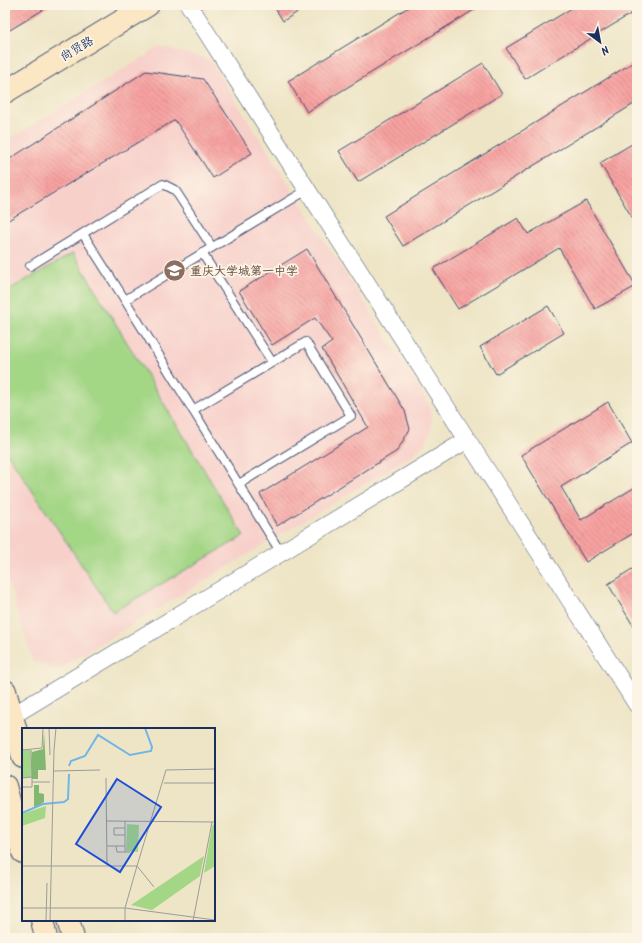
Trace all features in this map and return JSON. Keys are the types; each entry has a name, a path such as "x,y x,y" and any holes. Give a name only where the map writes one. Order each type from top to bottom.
{"main road":[{"name":"尚贤路","path":"5,92 148,5"},
{"path":"5,691 8,718 22,755"},
{"path":"5,786 22,848"},
{"path":"42,921 46,938"},
{"path":"68,921 73,938"}],"street":[{"path":"189,5 637,705"},
{"path":"8,718 467,440"}],"lane":[{"path":"30,266 163,184 174,190 212,247"},
{"path":"125,300 307,190"},
{"path":"83,234 281,553"},
{"path":"202,253 272,362"},
{"path":"193,410 306,342 351,416 239,484"}],"shaded area":[{"name":"重庆大学城第一中学","path":"160,47 209,59 427,401 432,417 431,431 424,445 411,456 58,669 33,662 5,571 5,142"}],"green space":[{"path":"73,253 244,536 113,612 5,450 5,292"}],"building":[{"path":"5,5 51,5 5,33"},
{"path":"273,5 309,5 283,21"},
{"path":"412,5 482,5 307,112 288,81"},
{"path":"577,5 637,5 637,10 525,79 506,48"},
{"path":"637,60 637,102 403,246 384,216"},
{"path":"483,63 502,94 358,182 339,151"},
{"path":"146,71 203,79 252,153 213,178 175,120 5,222 5,162"},
{"path":"637,141 637,226 600,163"},
{"path":"586,201 636,286 595,309 559,248 458,309 433,269 518,218 528,234"},
{"path":"307,249 405,411 410,429 397,451 277,526 260,494 368,427 322,349 332,342 315,318 272,345 239,291"},
{"path":"548,306 564,333 496,374 480,347"},
{"path":"608,402 632,443 561,487 581,520 637,486 637,531 586,562 521,455"},
{"path":"637,566 637,632 608,584"}],"place":[{"name":"重庆大学城第一中学","path":"175,271"}]}
